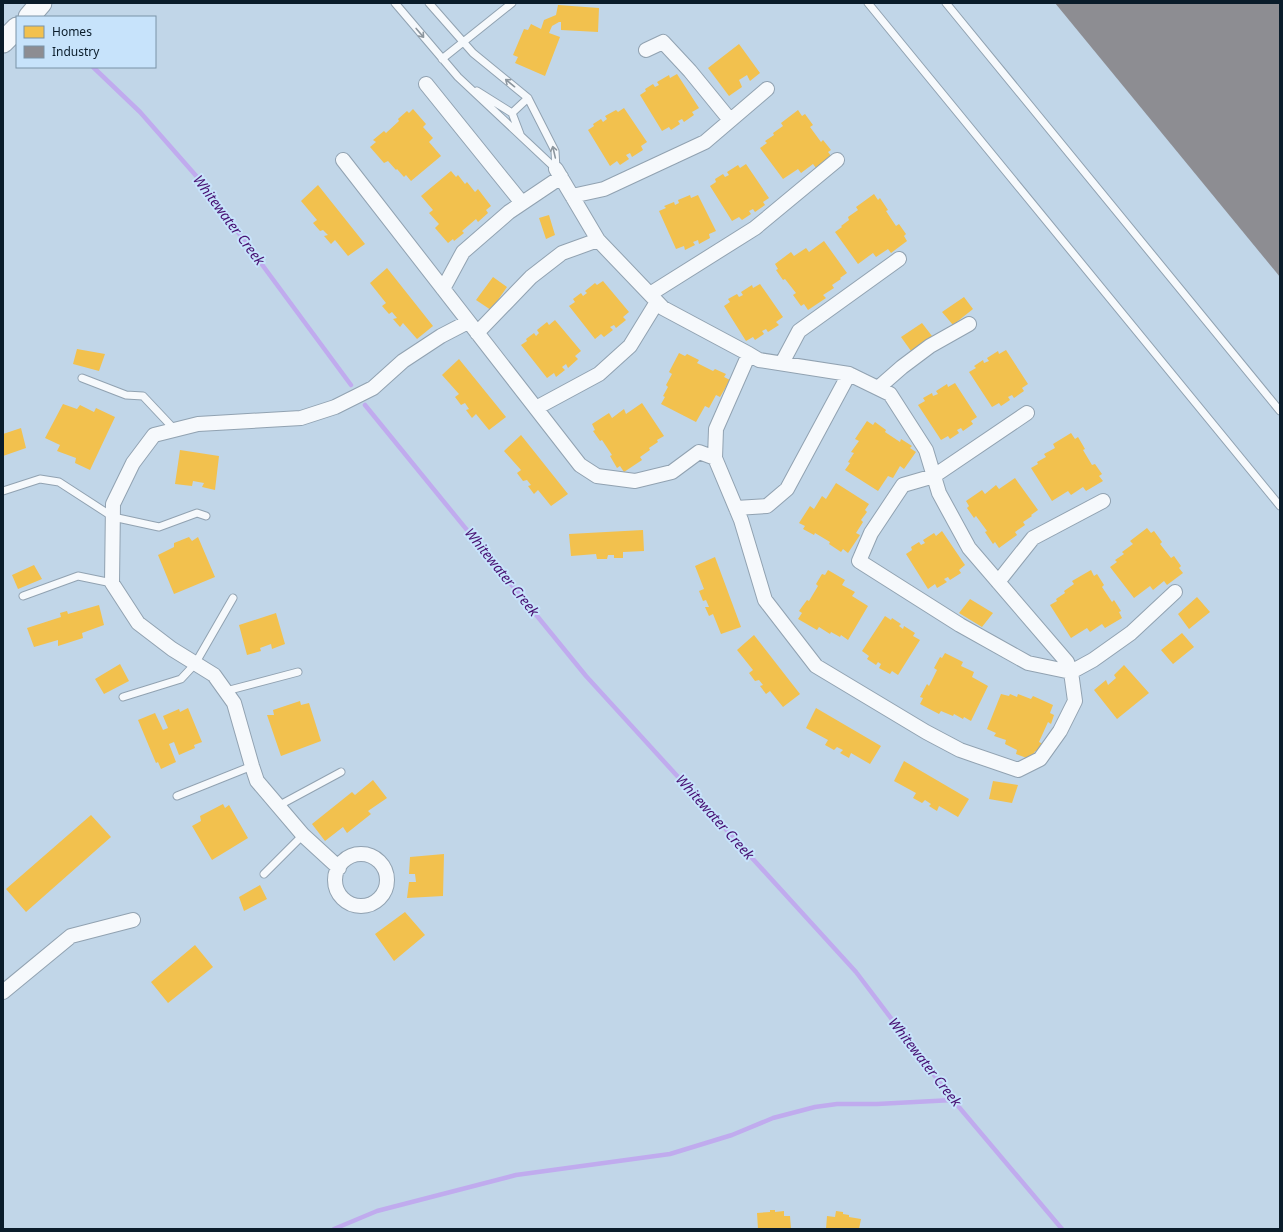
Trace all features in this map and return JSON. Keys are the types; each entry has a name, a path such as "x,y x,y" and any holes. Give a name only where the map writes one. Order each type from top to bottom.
{"main road":[{"path":"30,16 42,3"},
{"path":"3,42 16,29"}],"street":[{"path":"646,50 663,42 690,71 730,120"},
{"path":"426,84 522,203"},
{"path":"572,196 604,189 705,142 767,89"},
{"path":"343,160 580,465 597,476 635,481 672,472 700,452 715,458"},
{"path":"536,408 599,374 630,346 653,298 755,228 837,160"},
{"path":"443,289 463,252 509,212 558,173 598,240 663,308 749,354 759,360 849,374 890,394 926,450 939,493 969,548 1067,662 1071,672 1075,701 1060,731 1040,759 1018,770 960,750 926,732 816,666 765,600 741,520 715,458 716,429 749,354"},
{"path":"477,333 531,277 562,253 598,240"},
{"path":"782,364 799,331 898,259"},
{"path":"339,868 303,835 257,781 234,703 226,691 214,676 172,649 138,623 112,583 113,504 133,463 154,435 198,424 300,418 335,407 373,388 402,361 441,336 468,322"},
{"path":"878,388 902,367 930,346 969,324"},
{"path":"736,508 767,506 787,489 849,374"},
{"path":"1027,413 934,476 903,485 871,533 859,561 960,625 1028,664 1071,672 1094,660 1131,633 1175,592"},
{"path":"998,582 1033,538 1103,501"},
{"path":"3,992 71,936 133,920"}],"lane":[{"path":"394,3 462,81 558,173"},
{"path":"429,3 473,54 528,98 555,151 558,173"},
{"path":"442,59 512,3"},
{"path":"868,3 1280,506"},
{"path":"946,3 1280,411"},
{"path":"462,81 512,113 520,136"},
{"path":"512,113 528,98"},
{"path":"82,378 126,395 143,396 175,430"},
{"path":"3,491 40,479 59,482 113,517 159,527 197,514 206,516"},
{"path":"23,596 78,576 112,583"},
{"path":"123,697 181,679 195,664 233,598"},
{"path":"226,691 298,672"},
{"path":"177,796 252,766"},
{"path":"278,806 341,772"},
{"path":"264,874 303,835"}],"building: Homes":[{"path":"558,5 599,8 598,32 561,30 561,22 559,22 552,26 549,33 560,37 545,76 515,63 518,57 513,55 524,29 528,30 531,24 541,29 544,20 556,15"},
{"path":"739,44 760,73 750,81 747,75 739,80 742,87 729,96 708,68"},
{"path":"677,74 699,108 692,112 694,115 684,122 682,119 678,121 680,124 671,130 669,127 662,131 640,95 646,91 645,89 653,84 655,87 659,85 657,82 669,75 670,78"},
{"path":"624,108 647,142 641,146 643,150 632,157 630,153 626,155 629,159 620,165 617,161 610,166 588,130 594,126 593,124 601,119 603,122 607,119 605,116 616,110 618,112"},
{"path":"413,109 426,124 423,127 433,138 429,142 441,156 411,181 406,175 404,177 388,161 384,163 370,147 376,142 373,140 384,131 386,133 407,111 409,113"},
{"path":"798,110 802,116 805,114 813,125 810,127 821,142 823,140 831,150 828,152 832,157 816,168 813,164 801,173 798,169 783,179 760,148 767,143 765,141 774,135 773,133 783,126 781,123"},
{"path":"746,164 769,198 763,202 765,205 755,212 753,209 749,211 751,214 742,220 739,217 732,221 710,186 716,182 715,179 723,174 725,177 729,175 727,172 738,165 740,168"},
{"path":"451,171 456,177 458,175 465,184 467,182 475,192 478,189 491,206 486,210 488,213 478,222 476,219 462,231 464,233 454,241 453,239 448,243 435,228 439,224 429,213 433,210 421,196"},
{"path":"318,185 365,244 348,256 335,240 331,244 324,236 328,235 323,230 320,231 313,223 317,220 301,201"},
{"path":"874,194 878,200 880,198 888,210 886,211 896,226 899,224 906,234 904,236 907,241 891,253 888,249 876,257 873,253 858,264 835,232 849,220 848,217 858,210 856,207"},
{"path":"690,195 691,198 698,195 716,231 709,234 710,238 699,244 698,240 693,242 695,245 685,250 684,246 676,249 659,211 666,208 664,206 674,202 675,205 679,203 678,200"},
{"path":"549,215 555,235 546,239 539,218"},
{"path":"824,241 847,273 832,285 834,288 823,295 826,298 808,310 804,304 801,306 793,295 796,293 785,279 783,280 776,270 778,269 775,264 791,252 794,256 806,248 809,252"},
{"path":"387,268 433,326 417,339 403,323 400,327 393,319 397,318 392,312 389,314 382,306 386,303 370,283"},
{"path":"493,277 507,287 491,310 476,300"},
{"path":"603,281 629,312 623,317 626,320 616,328 614,325 610,327 613,330 604,337 601,334 595,339 569,306 575,302 573,299 581,293 583,296 587,293 585,291 595,283 597,285"},
{"path":"760,284 783,317 776,322 779,325 768,332 766,329 762,331 764,334 755,340 753,337 746,341 724,306 730,302 728,299 737,294 739,297 743,295 741,292 752,285 753,288"},
{"path":"964,297 973,309 953,325 942,312"},
{"path":"555,320 581,351 575,356 578,359 568,368 566,364 562,367 565,370 556,377 554,373 547,378 521,345 534,333 536,336 539,333 537,330 547,322 549,325"},
{"path":"922,323 932,336 911,351 901,337"},
{"path":"77,349 105,354 99,371 73,364"},
{"path":"1006,350 1028,384 1022,388 1024,391 1014,398 1012,395 1008,397 1010,400 1001,406 999,403 992,407 969,372 976,368 974,366 983,360 984,363 989,361 987,358 998,351 999,354"},
{"path":"679,353 685,356 687,354 699,360 697,363 713,371 715,369 726,374 724,377 730,380 720,397 716,395 709,408 705,406 696,422 661,404 668,387 666,385 672,374 669,372"},
{"path":"459,359 506,417 489,430 476,414 472,418 466,410 469,409 465,403 461,405 455,397 459,394 442,375"},
{"path":"955,383 977,417 971,421 973,424 963,431 961,428 957,430 959,433 950,439 948,436 941,440 918,405 925,401 923,398 932,393 933,396 938,394 936,391 947,384 948,387"},
{"path":"642,403 664,436 657,440 658,442 649,448 650,450 640,457 642,460 624,472 620,466 617,468 610,456 612,455 602,440 600,441 593,431 595,430 592,424 609,413 612,418 624,409 626,414"},
{"path":"63,404 77,409 80,405 94,412 96,408 115,417 90,470 75,463 76,458 57,451 60,445 45,438"},
{"path":"867,421 873,425 875,422 886,430 885,432 900,442 901,439 912,446 910,448 916,452 904,469 900,466 893,478 888,476 878,491 845,470 854,453 851,452 859,441 855,439"},
{"path":"21,428 26,448 3,456 3,434"},
{"path":"1071,433 1075,439 1078,437 1085,449 1083,450 1092,465 1095,464 1102,474 1099,476 1103,481 1086,491 1083,487 1071,495 1068,491 1052,501 1031,468 1038,464 1037,462 1046,457 1044,454 1055,448 1053,444"},
{"path":"521,435 568,494 551,506 538,490 534,494 528,486 531,485 527,480 523,481 517,473 521,470 504,451"},
{"path":"180,450 219,456 215,490 202,487 204,483 193,481 192,486 175,484"},
{"path":"1015,478 1038,510 1023,522 1025,525 1015,532 1017,535 999,548 995,542 993,544 985,532 987,531 976,516 974,518 967,508 969,506 966,501 982,490 985,494 996,485 999,489"},
{"path":"836,483 869,504 865,510 867,512 861,520 863,522 856,533 860,535 848,553 843,549 841,552 829,544 830,542 815,533 814,535 803,529 805,526 799,523 810,506 814,509 822,496 826,499"},
{"path":"1147,528 1151,533 1154,531 1162,542 1160,544 1171,558 1174,556 1181,566 1179,568 1183,573 1167,585 1164,581 1153,590 1150,586 1134,598 1110,567 1117,562 1115,560 1124,554 1122,552 1133,544 1130,541"},
{"path":"643,530 644,551 623,552 623,558 614,558 614,555 608,555 607,559 597,559 596,554 571,556 569,534"},
{"path":"942,531 965,565 959,570 961,573 950,580 948,577 944,579 947,582 937,588 935,584 928,589 906,554 912,550 911,547 919,542 921,545 925,543 923,540 934,533 936,536"},
{"path":"189,537 192,541 198,537 215,577 174,594 158,555 174,547 174,543"},
{"path":"715,557 741,627 721,634 713,614 709,616 705,607 709,607 706,600 703,601 699,591 704,589 695,566"},
{"path":"34,565 42,579 18,589 12,575"},
{"path":"828,570 845,580 842,585 855,592 852,596 868,606 848,640 841,635 840,637 831,632 830,634 819,627 817,630 798,619 802,613 799,611 807,600 809,601 818,586 816,584 822,574 825,575"},
{"path":"1091,570 1094,576 1097,574 1104,585 1102,587 1112,602 1114,600 1121,611 1119,612 1122,618 1105,628 1102,624 1090,632 1087,628 1071,638 1050,605 1057,601 1056,599 1065,593 1064,591 1074,584 1072,581"},
{"path":"1197,597 1210,612 1189,629 1178,614"},
{"path":"970,599 993,613 982,627 959,613"},
{"path":"99,605 104,625 82,633 83,638 58,646 58,640 34,647 27,628 61,617 60,613 67,611 68,614"},
{"path":"276,613 285,644 272,649 271,644 260,648 261,651 247,655 239,625"},
{"path":"885,616 891,620 892,618 901,624 899,626 903,629 904,626 915,633 913,636 920,640 898,675 892,671 890,674 879,668 881,664 878,662 876,665 867,659 869,656 862,651"},
{"path":"1182,633 1194,647 1173,664 1161,650"},
{"path":"754,635 800,694 783,707 770,691 766,694 760,686 763,685 759,680 755,681 749,673 753,670 737,650"},
{"path":"945,653 963,662 961,666 974,672 972,677 988,686 971,721 964,717 963,719 954,714 953,716 941,711 939,714 920,704 923,698 920,697 927,684 929,686 937,670 934,668 940,657 942,658"},
{"path":"120,664 129,681 104,694 95,679"},
{"path":"1124,665 1149,693 1117,719 1094,690 1106,680 1108,685 1116,678 1114,675"},
{"path":"1001,694 1009,696 1010,694 1017,697 1018,694 1031,699 1033,696 1053,705 1050,713 1054,715 1051,724 1048,722 1039,742 1043,744 1039,752 1035,751 1032,760 1016,754 1017,750 1005,744 1006,740 994,736 996,733 987,729"},
{"path":"300,701 301,705 309,703 321,741 281,756 267,715 274,715 273,710"},
{"path":"188,708 202,742 194,745 195,748 179,755 174,742 169,744 176,762 161,769 158,762 156,763 138,720 155,713 163,730 168,728 163,716 179,709 180,712"},
{"path":"816,708 881,746 870,764 851,753 849,758 840,753 843,750 837,747 834,750 825,745 828,740 806,728"},
{"path":"904,761 969,799 958,817 939,806 937,811 929,806 931,804 925,800 922,803 913,798 916,793 894,781"},
{"path":"373,780 387,798 368,811 371,814 347,833 343,827 325,841 312,824 352,792 355,795"},
{"path":"993,781 1018,785 1012,803 989,799"},
{"path":"223,804 225,808 229,805 248,838 212,860 192,826 201,821 200,816"},
{"path":"91,815 111,837 26,912 6,889"},
{"path":"444,854 443,896 407,898 409,882 416,882 415,874 409,874 410,857"},
{"path":"260,885 267,899 244,911 239,897"},
{"path":"405,912 425,935 394,961 375,934"},
{"path":"195,945 213,967 168,1003 151,982"},
{"path":"770,1210 775,1210 775,1212 784,1211 784,1216 790,1216 791,1229 758,1229 757,1213 770,1212"},
{"path":"836,1211 843,1212 843,1214 849,1215 849,1217 861,1219 859,1229 826,1229 827,1216 835,1217"}],"building: Industry":[{"path":"1055,3 1280,3 1280,277"}],"waterway":[{"name":"Whitewater Creek","path":"94,68 140,112 198,178 351,385"},
{"name":"Whitewater Creek","path":"365,405 586,676 856,972 953,1100 1062,1229"},
{"path":"334,1229 377,1211 516,1175 670,1154 732,1135 773,1118 815,1107 837,1104 877,1104 953,1100"}]}
